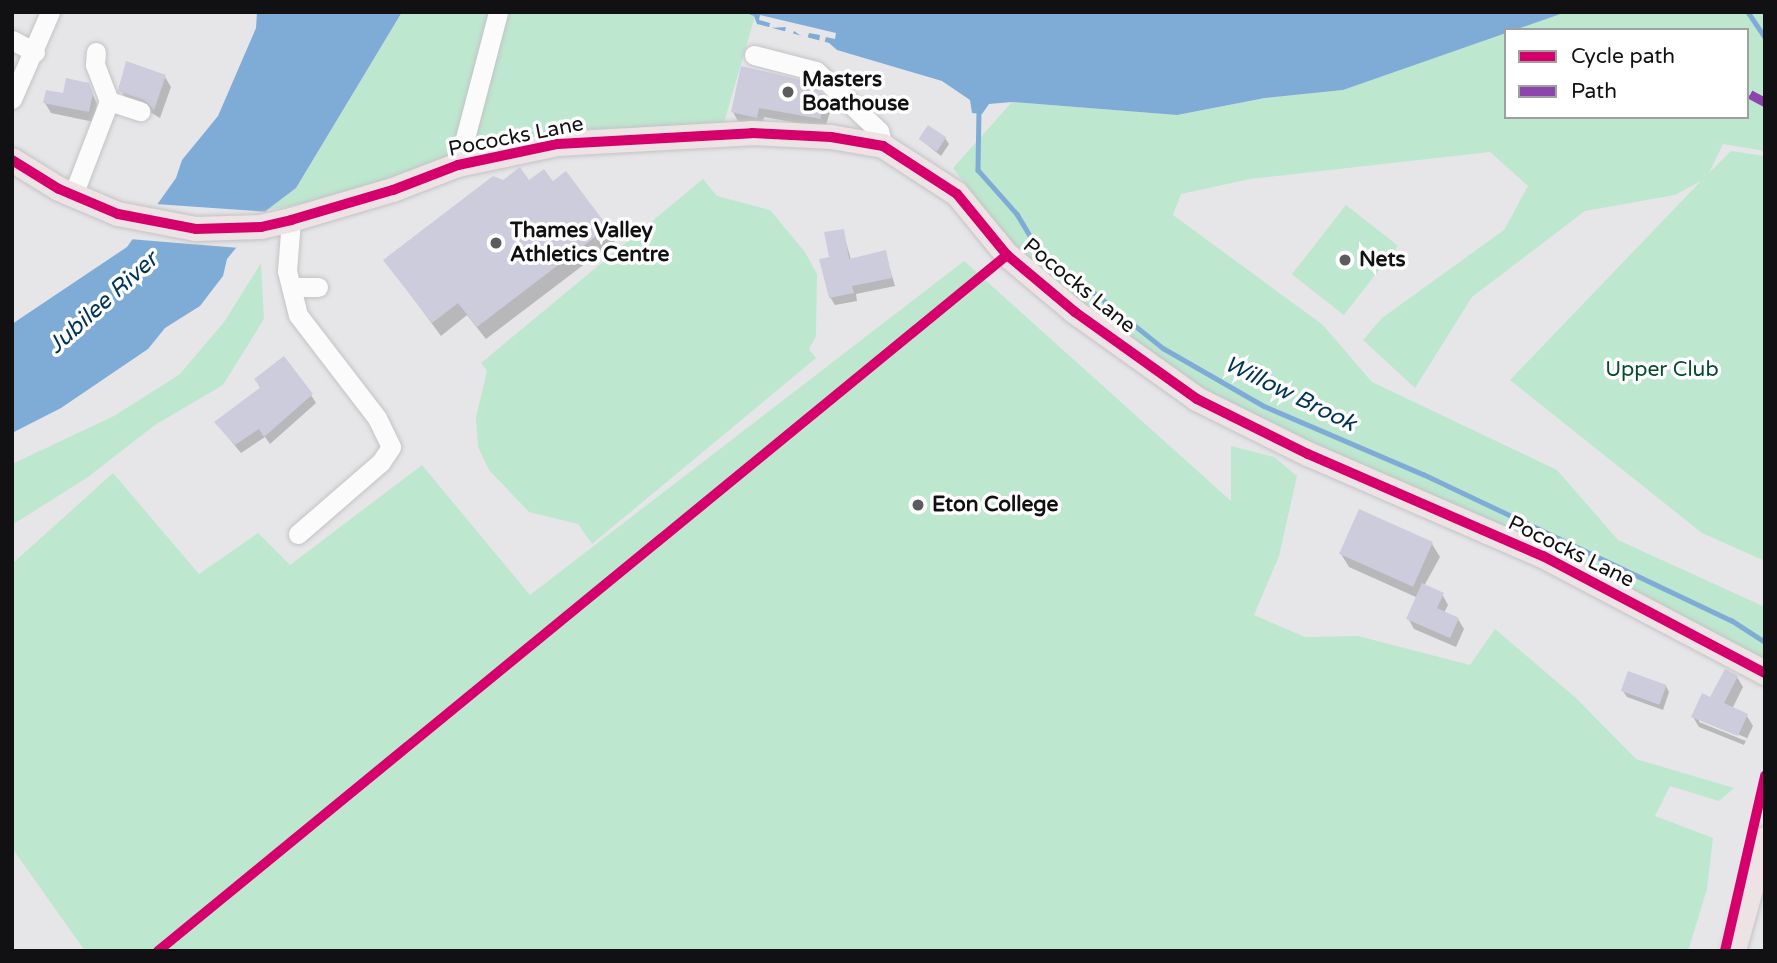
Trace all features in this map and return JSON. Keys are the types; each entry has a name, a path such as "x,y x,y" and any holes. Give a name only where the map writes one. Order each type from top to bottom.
{"main road":[{"name":"Pococks Lane","path":"12,160 73,195 128,217 196,229 261,227 291,220 393,190 458,165 558,144 663,135 831,136 883,146 957,194 1007,255 1075,312 1197,400 1308,454 1543,556 1765,673"},
{"path":"1734,951 1765,839"}],"street":[{"path":"12,99 35,52 50,12"},
{"path":"458,165 498,12"},
{"path":"12,40 35,52"},
{"path":"73,195 109,101 95,65 96,52"},
{"path":"754,55 816,71 879,131 883,146"},
{"path":"109,101 140,111"},
{"path":"291,220 287,271 298,314 377,418 391,447 381,462 298,534"},
{"path":"291,286 318,287"}],"green space":[{"path":"402,12 493,12 451,161 350,195 267,210 296,188"},
{"path":"504,12 743,12 755,16 723,126 477,152 473,131"},
{"name":"Upper Club","path":"1566,12 1765,12 1765,151 1723,144 1709,173 1731,151 1765,156 1765,561 1702,533 1510,380 1701,181 1675,195 1585,211 1472,297 1415,388 1363,340 1382,318 1504,230 1528,186 1490,152 1250,179 1181,194 1173,215 1323,325 1372,382 1557,470 1618,540 1765,607 1765,663 1586,565 1207,397 1099,318 1008,241 953,168 1012,102 1177,115 1265,98 1343,90 1504,32 1504,119 1749,119 1749,28 1516,28"},
{"path":"703,179 717,196 770,210 805,252 817,274 816,336 809,349 816,358 592,544 578,524 529,512 489,470 478,447 476,417 487,371 481,363"},
{"name":"Nets","path":"1346,205 1398,246 1344,315 1292,274"},
{"path":"964,261 1231,501 1231,446 1274,457 1297,476 1279,556 1254,615 1305,637 1358,636 1470,665 1495,629 1576,698 1636,759 1734,788 1719,801 1670,786 1655,816 1713,838 1707,889 1688,951 85,951 12,848 12,564 113,473 199,574 258,533 290,565 422,465 530,595"},
{"path":"261,263 264,319 223,385 155,425 88,477 12,525 12,464 114,416 180,374 224,322"}],"water":[{"name":"Jubilee River","path":"257,12 402,12 296,188 267,210 227,259 223,276 200,306 165,328 148,349 61,408 12,433 12,324 127,247 176,178 182,160 218,116 256,28"},
{"path":"743,12 1566,12 1520,28 1504,28 1504,34 1343,90 1265,98 1177,115 1012,102 989,104 982,114 972,113 970,100 942,81 837,50 829,43 757,24 754,16"}],"pier":[{"path":"760,15 836,33 835,39 826,37 824,44 819,42 820,35 809,33 807,40 794,31 792,36 784,35 786,27 769,28 770,23 759,20"},
{"path":"155,204 270,212 240,248 129,239"}],"building":[{"path":"126,61 166,75 154,110 144,100 118,91"},
{"path":"741,66 810,82 827,98 820,119 759,108 757,118 731,112"},
{"path":"66,78 89,83 93,93 89,112 43,103 46,90 63,93"},
{"path":"928,125 946,137 937,151 918,139"},
{"name":"Thames Valley Athletics Centre","path":"520,167 529,180 544,169 553,181 566,171 608,227 477,327 458,303 432,323 383,260 493,176 503,180"},
{"path":"844,229 849,259 886,250 892,278 852,286 854,293 829,298 819,259 829,257 824,232"},
{"path":"284,356 313,394 264,437 259,429 235,445 214,422 261,387 254,379"},
{"path":"1359,509 1433,542 1413,587 1339,554"},
{"path":"1422,583 1444,593 1437,608 1459,618 1450,638 1406,619"},
{"path":"1725,669 1738,676 1724,703 1748,714 1738,736 1691,717 1702,693 1710,697"},
{"path":"1628,671 1667,685 1659,705 1621,691"}],"waterway":[{"path":"1748,12 1765,37"},
{"name":"Willow Brook","path":"979,111 978,170 1017,214 1036,246 1163,348 1264,406 1423,474 1731,620 1765,642"}],"marked path":[{"path":"1750,94 1765,102"}],"cycle path":[{"path":"12,160 59,189 118,214 196,229 261,227 291,220 393,190 458,165 558,144 752,133 831,137 883,146 957,194 1007,255 1075,312 1197,399 1308,454 1543,556 1765,673"},
{"path":"158,951 1007,255"},
{"path":"1725,951 1765,776"}],"place":[{"name":"Masters Boathouse","path":"788,92"},
{"name":"Thames Valley Athletics Centre","path":"496,243"},
{"name":"Nets","path":"1345,260"},
{"name":"Eton College","path":"918,505"}]}
